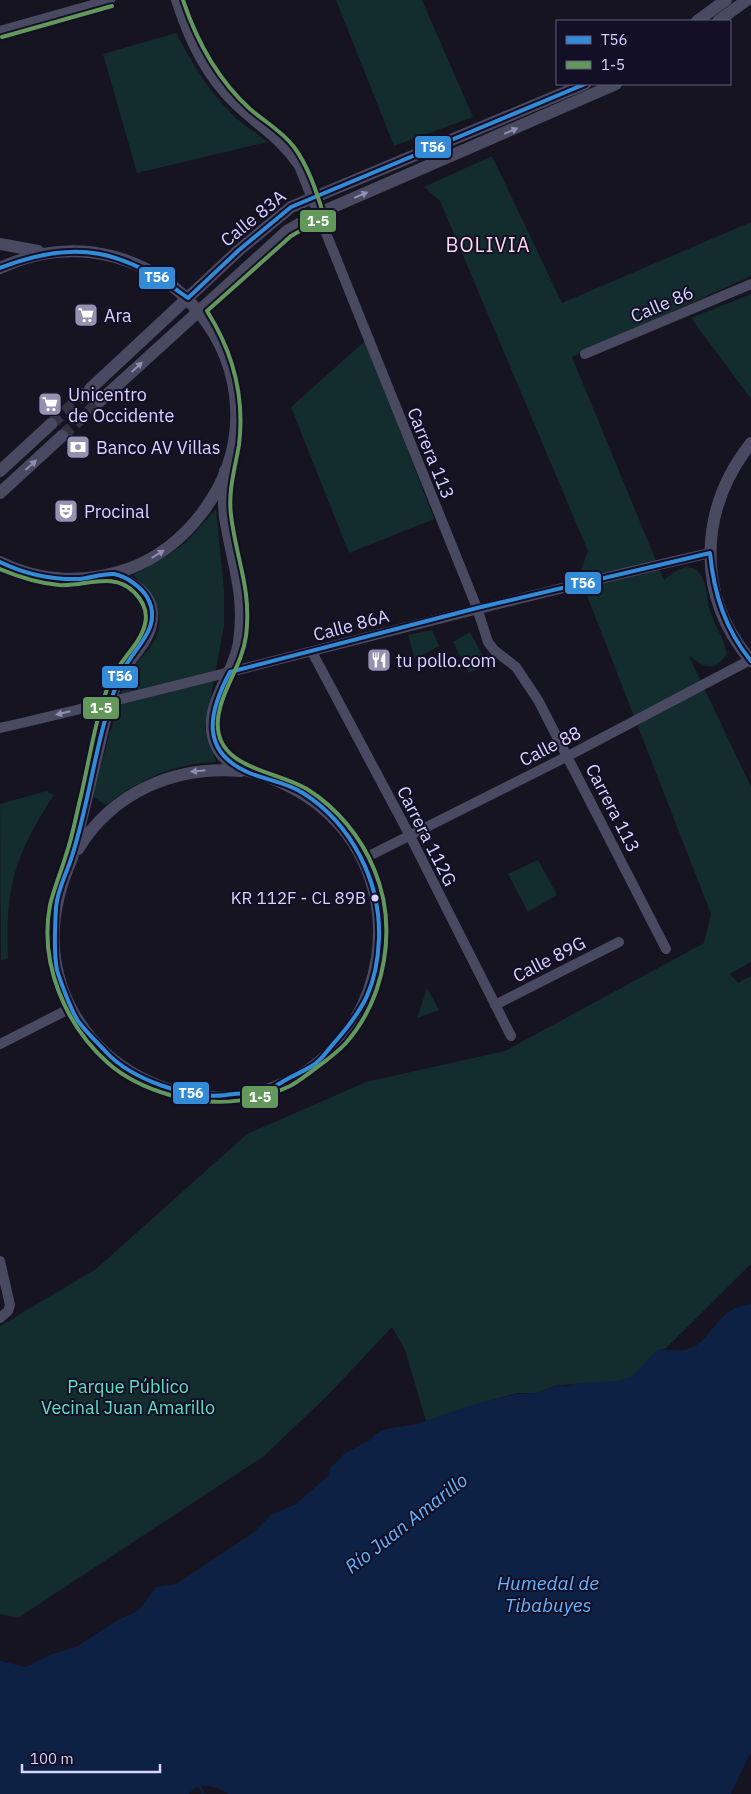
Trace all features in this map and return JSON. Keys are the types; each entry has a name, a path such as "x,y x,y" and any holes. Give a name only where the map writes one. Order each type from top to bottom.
{"street":[{"path":"0,31 110,0"},
{"name":"Carrera 113","path":"176,0 188,38 200,61 218,86 235,104 276,137 299,166 316,214 477,608 488,642 494,650 516,667 526,680 568,756 666,949"},
{"path":"699,20 726,0"},
{"path":"719,20 747,0"},
{"name":"Calle 83A","path":"582,85 310,198 280,214 90,388 101,401 287,231 316,214 614,85"},
{"path":"0,244 46,252"},
{"path":"0,268 18,260 46,252 77,250 107,254 137,263 164,278 188,298 199,310 214,334 226,360 233,387 236,415 233,444 226,471 225,514 240,588 241,607 240,640 237,657 217,699 211,732 218,748 227,760 246,772"},
{"name":"Calle 86","path":"585,354 751,284"},
{"path":"142,340 153,352"},
{"path":"0,471 51,425 62,437 0,493"},
{"path":"751,443 736,462 722,490 714,517 710,553 712,575 724,618 740,647 751,661"},
{"path":"0,562 14,569 47,578 81,579 114,574 146,561 181,537 207,507 226,471"},
{"name":"Calle 86A","path":"0,728 312,652 477,608 710,553"},
{"path":"72,858 110,701 122,671 150,631 152,616 150,602 144,592 133,583 114,574"},
{"name":"Carrera 112G","path":"312,652 409,834 511,1036"},
{"name":"Calle 88","path":"363,859 751,661"},
{"path":"220,769 246,772 276,780 302,793 327,811 347,834 363,859 376,897 380,929 378,960 370,991 358,1016 342,1040 317,1064 287,1082 258,1093 226,1098 195,1097 164,1089 135,1076 110,1058 88,1035 71,1008 57,967 54,933 56,906 62,881 72,858 86,836 102,817 122,800 143,787 168,777 194,771 220,769"},
{"name":"Calle 89G","path":"495,1004 618,942"},
{"path":"0,1044 71,1008"},
{"path":"0,1261 10,1305 8,1311 0,1318"}],"green space":[{"path":"336,0 422,0 473,117 394,146"},
{"path":"176,33 212,92 243,124 268,142 137,173 103,54"},
{"name":"Parque Público Vecinal Juan Amarillo","path":"492,156 562,303 751,222 751,276 572,357 664,580 683,568 693,568 698,571 704,581 710,611 727,654 713,666 699,663 689,656 751,787 751,962 730,974 738,983 751,976 751,1264 665,1349 654,1354 640,1371 631,1378 607,1383 559,1385 537,1393 517,1393 426,1421 405,1350 392,1327 328,1395 264,1456 18,1618 0,1614 0,1326 96,1269 247,1134 366,1082 505,1051 704,943 711,914 579,575 588,551 440,201 424,187"},
{"path":"751,294 751,399 691,318"},
{"path":"366,340 434,519 349,553 291,407"},
{"path":"216,509 224,590 224,626 205,728 216,762 171,769 158,774 131,788 106,805 92,796 124,684 133,668 158,634 159,615 156,606 152,597 133,575 185,543"},
{"path":"432,630 439,646 415,659 408,635"},
{"path":"470,632 487,664 469,673 453,642"},
{"path":"46,791 54,795 30,836 15,872 8,911 8,958 1,961 0,804"},
{"path":"538,860 557,895 528,912 508,874"},
{"path":"427,988 439,1010 417,1018"}],"water":[{"name":"Humedal de Tibabuyes","path":"751,1304 751,1751 731,1794 228,1794 218,1788 202,1786 197,1787 189,1794 0,1794 0,1661 26,1667 52,1654 76,1647 116,1621 138,1611 156,1587 176,1584 253,1533 271,1515 296,1504 328,1476 330,1469 344,1454 370,1440 377,1433 386,1429 417,1424 472,1405 516,1394 537,1393 558,1385 567,1386 578,1383 618,1381 632,1377 657,1350 684,1350 697,1345 729,1312"}],"waterway":[{"path":"199,1784 203,1794"}],"tunnel":[{"path":"51,424 90,389"},
{"path":"62,436 100,401"}],"transit line":[{"name":"1-5","path":"0,569 14,575 59,585 98,581 117,582 134,592 140,599 145,611 146,620 142,632 134,647 117,668 104,698 72,836 50,905 48,949 52,970 68,1012 93,1048 108,1063 130,1078 162,1093 200,1101 246,1100 276,1092 293,1084 338,1051 360,1025 379,983 384,960 385,914 381,891 369,857 355,835 338,814 307,789 249,766 236,758 225,748 219,736 218,719 220,708 244,647 247,603 230,506 231,488 239,445 240,409 238,392 235,375 224,342 207,311 291,236 321,219 323,213 311,178 299,154 284,136 238,97 218,72 195,31 183,0"},
{"name":"1-5","path":"2,37 112,6"},
{"name":"T56","path":"0,268 53,253 99,254 142,269 188,298 239,250 291,207 583,85"},
{"name":"T56","path":"0,562 19,570 49,577 80,579 110,574 119,575 141,589 147,597 152,619 144,638 125,666 112,698 99,742 79,834 60,888 56,908 56,964 75,1016 84,1029 106,1052 117,1062 145,1079 178,1091 195,1094 211,1096 267,1090 315,1064 323,1057 361,1008 372,984 378,956 378,918 375,897 369,876 349,838 336,821 303,793 284,784 252,774 235,765 223,755 216,743 213,717 222,687 230,672 477,608 710,553 714,583 722,610 734,636 751,661"}],"place":[{"name":"Ara","path":"86,315"},
{"name":"Unicentro de Occidente","path":"50,404"},
{"name":"Banco AV Villas","path":"78,447"},
{"name":"Procinal","path":"66,511"},
{"name":"tu pollo.com","path":"379,660"},
{"name":"KR 112F - CL 89B","path":"375,898"}],"district":[{"name":"BOLIVIA","path":"488,244"}],"water label":[{"name":"Río Juan Amarillo","path":"406,1523"}]}
